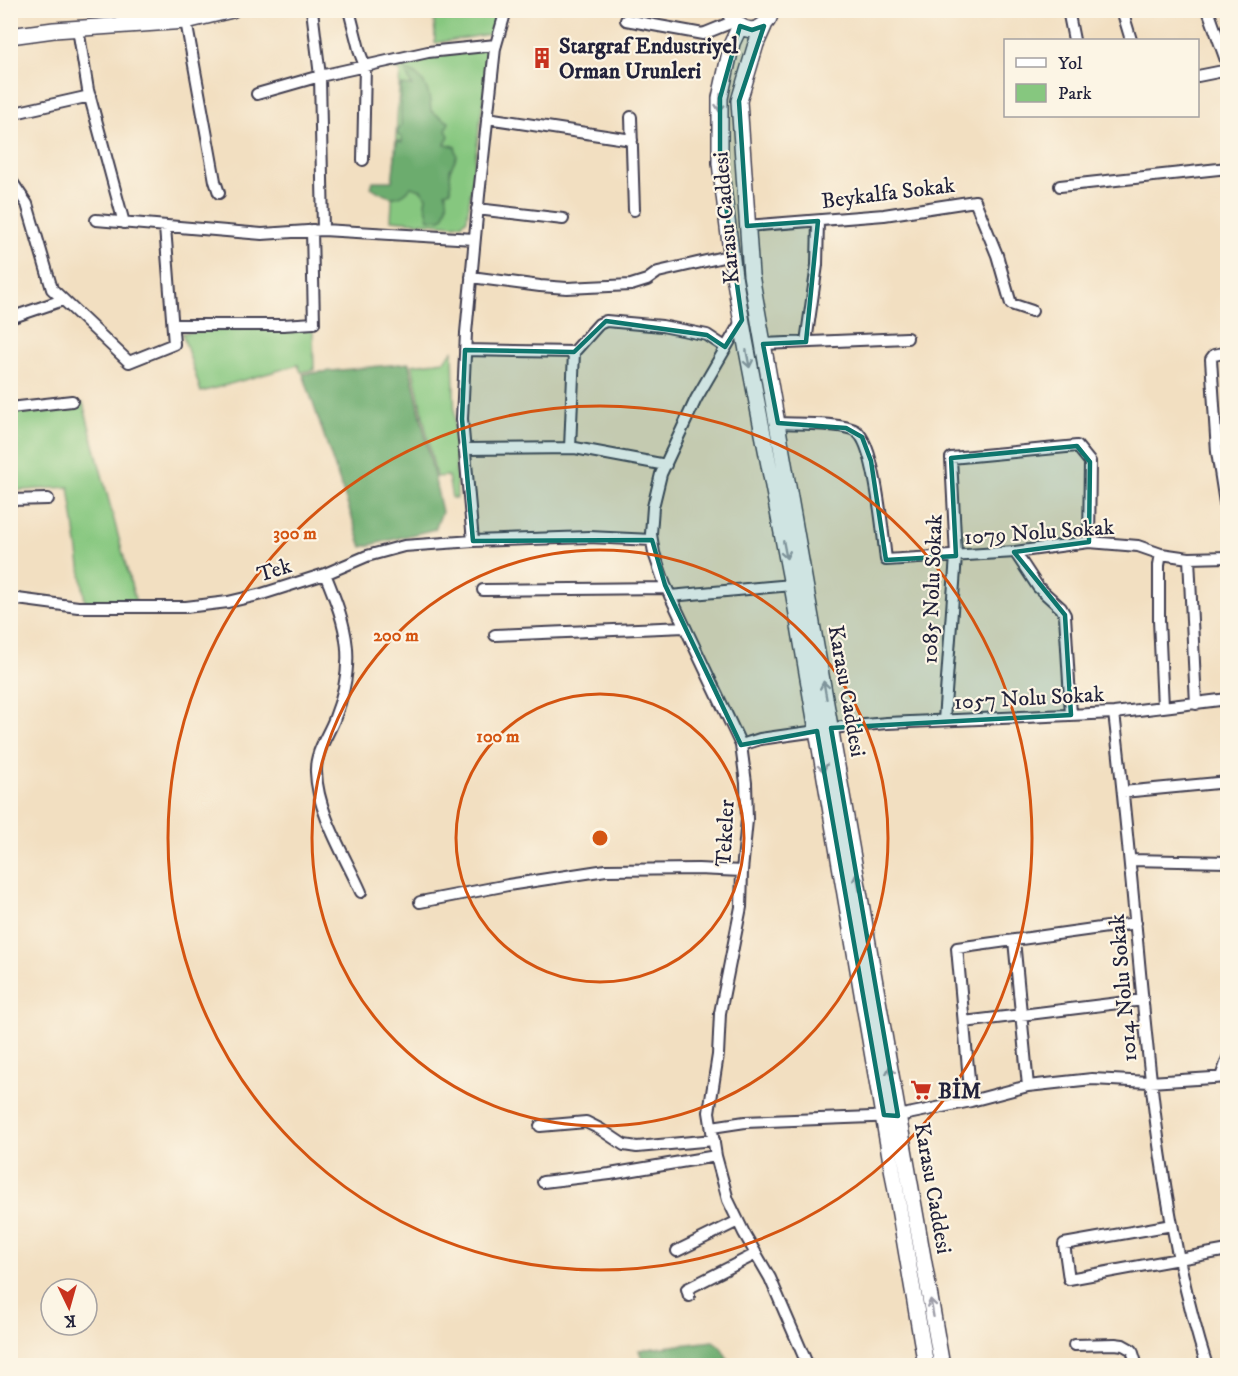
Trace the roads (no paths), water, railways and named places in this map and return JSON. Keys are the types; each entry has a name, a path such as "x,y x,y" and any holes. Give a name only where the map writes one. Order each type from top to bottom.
{"main road":[{"name":"Karasu Caddesi","path":"771,10 756,44 739,101 751,275 778,423 824,729 891,1116 942,1365"},
{"path":"10,36 186,21 228,11"},
{"name":"Karasu Caddesi","path":"733,17 732,43 720,98 720,163 742,320 792,585 824,729"},
{"path":"733,17 752,30 764,26"},
{"name":"Karasu Caddesi","path":"891,1116 926,1365"}],"street":[{"path":"173,325 314,323 320,76 312,10"},
{"path":"349,10 365,66 363,160"},
{"path":"473,541 462,419 465,350 487,118 496,45 506,10"},
{"path":"1068,10 1074,39"},
{"path":"1122,10 1131,39"},
{"path":"1199,75 1227,68 1208,10"},
{"path":"626,20 703,33 733,17"},
{"path":"186,21 219,193"},
{"path":"78,29 79,46 90,96 124,223"},
{"path":"256,94 320,76 428,52 496,45"},
{"path":"10,114 90,96"},
{"path":"631,117 634,210"},
{"path":"487,118 632,140"},
{"path":"1060,186 1227,168"},
{"path":"10,179 27,204 52,289 129,362 174,344 165,226"},
{"name":"Beykalfa Sokak","path":"747,226 884,215 975,201 997,255 1011,304 1032,311"},
{"path":"477,209 563,219"},
{"path":"96,220 262,234 318,230 474,239"},
{"path":"806,342 817,265 818,220"},
{"path":"471,277 540,286 620,286 643,282 658,272 732,255"},
{"path":"10,318 63,300"},
{"name":"Tekeler","path":"742,320 696,399 666,465 652,507 652,540 668,592 741,745 746,783 747,820 741,907 720,1013 718,1055 710,1112 716,1156 728,1200 770,1278 808,1365"},
{"path":"570,448 574,352 599,324 606,321 662,326 707,335 725,347"},
{"path":"764,344 907,338"},
{"path":"465,350 574,352"},
{"path":"1227,352 1214,356 1211,360 1217,452 1227,522"},
{"path":"10,408 72,401"},
{"name":"1079 Nolu Sokak","path":"778,423 818,424 846,428 854,430 862,437 872,462 886,560 1015,552 1089,542 1138,546 1161,554 1189,558 1227,557"},
{"name":"1085 Nolu Sokak","path":"944,720 956,556 951,458 1077,446 1090,462 1089,542"},
{"path":"464,449 570,448 598,451 666,465"},
{"path":"10,500 48,499"},
{"name":"Tek","path":"10,598 78,607 186,607 228,602 262,594 326,574 367,556 404,546 589,537 652,540"},
{"path":"1015,552 1038,587 1061,608 1065,615 1071,715"},
{"path":"1161,554 1158,620 1163,707"},
{"path":"1189,558 1196,704"},
{"path":"326,574 341,611 349,657 347,679 335,718 317,759 317,784 321,804 361,892"},
{"path":"483,590 668,592 792,585"},
{"path":"495,635 685,627"},
{"name":"1057 Nolu Sokak","path":"741,745 760,739 824,729 944,720 1114,713 1227,699"},
{"name":"1014 Nolu Sokak","path":"1114,713 1150,1082 1178,1259 1192,1319 1207,1365"},
{"path":"1123,792 1227,782"},
{"path":"1130,860 1227,862"},
{"path":"420,902 507,885 606,870 742,871"},
{"path":"972,1101 957,948 1136,923"},
{"path":"1014,940 1028,1086"},
{"path":"964,1022 1143,1000"},
{"path":"712,1127 745,1122 891,1116 972,1101 1028,1086 1092,1079 1150,1082 1224,1077 1227,1058"},
{"path":"540,1126 586,1122 624,1145 638,1147 714,1140"},
{"path":"543,1182 610,1174 716,1156"},
{"path":"677,1251 738,1221"},
{"path":"1172,1225 1064,1244 1069,1279 1227,1250"},
{"path":"689,1296 687,1289 756,1254"},
{"path":"1074,1346 1123,1345 1132,1350 1137,1365"}],"place":[{"name":"Stargraf Endustriyel Orman Urunleri","path":"542,58"},
{"name":"BİM","path":"921,1090"}]}
